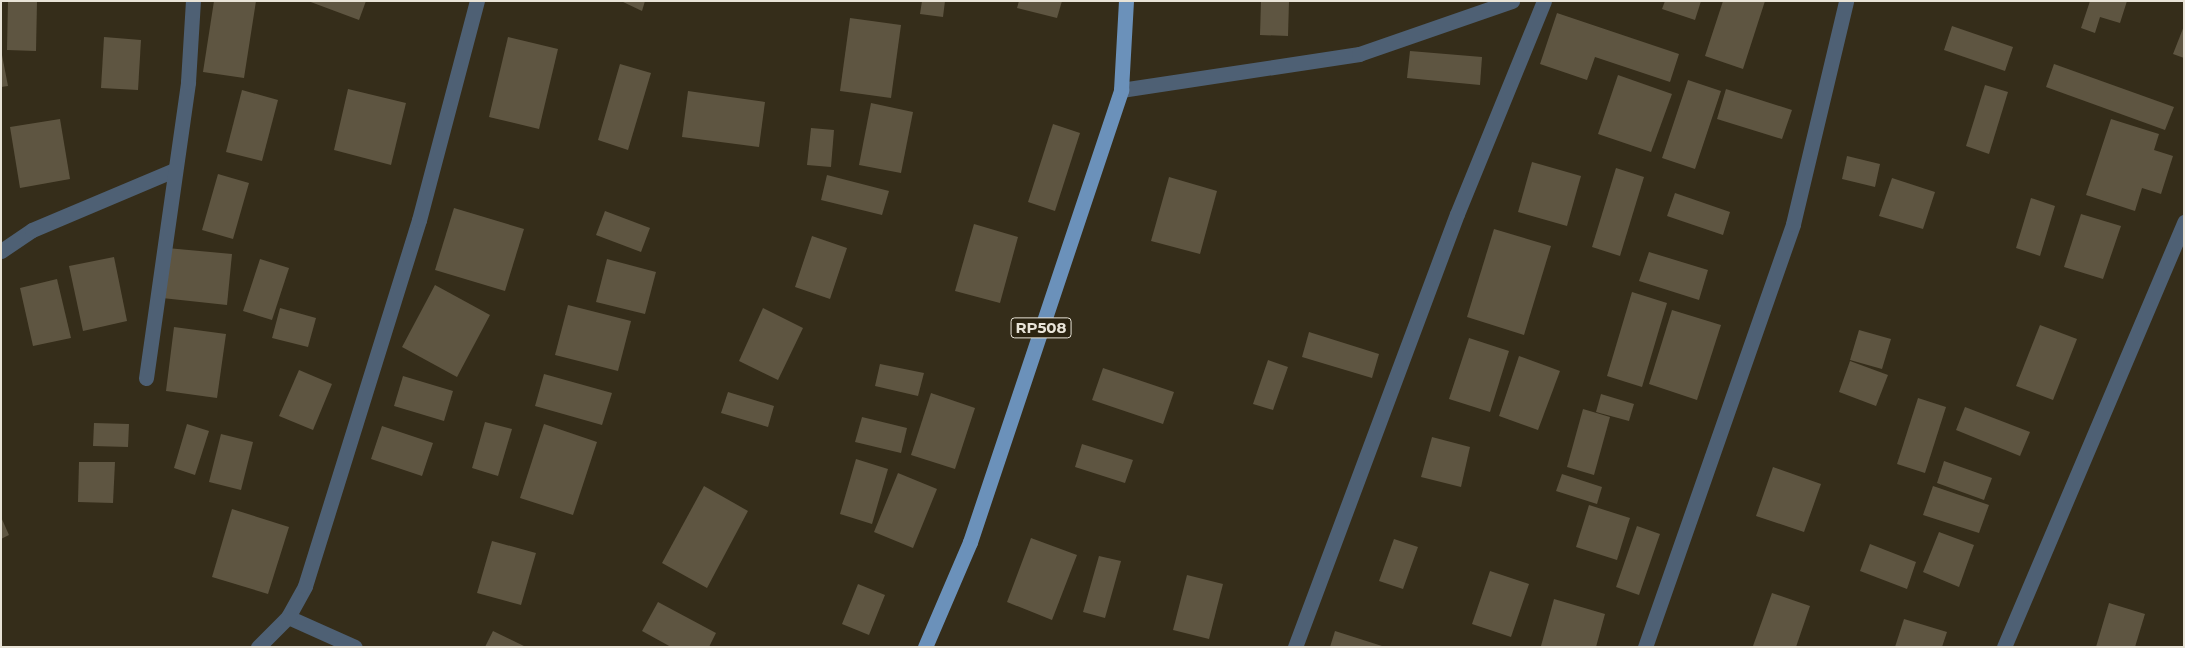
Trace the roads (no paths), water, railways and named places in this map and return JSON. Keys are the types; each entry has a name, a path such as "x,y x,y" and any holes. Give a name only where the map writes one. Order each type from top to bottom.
{"main road":[{"name":"RP508","path":"925,647 970,542 1121,90 1126,1"}],"street":[{"path":"146,378 188,82 193,1"},
{"path":"258,647 288,617 305,586 419,220 477,1"},
{"path":"1121,90 1359,54 1487,6 1512,1"},
{"path":"1295,647 1457,214 1544,1"},
{"path":"1645,647 1793,224 1846,1"},
{"path":"1,251 32,230 174,170"},
{"path":"2004,647 2184,222"},
{"path":"288,617 355,647"}]}
